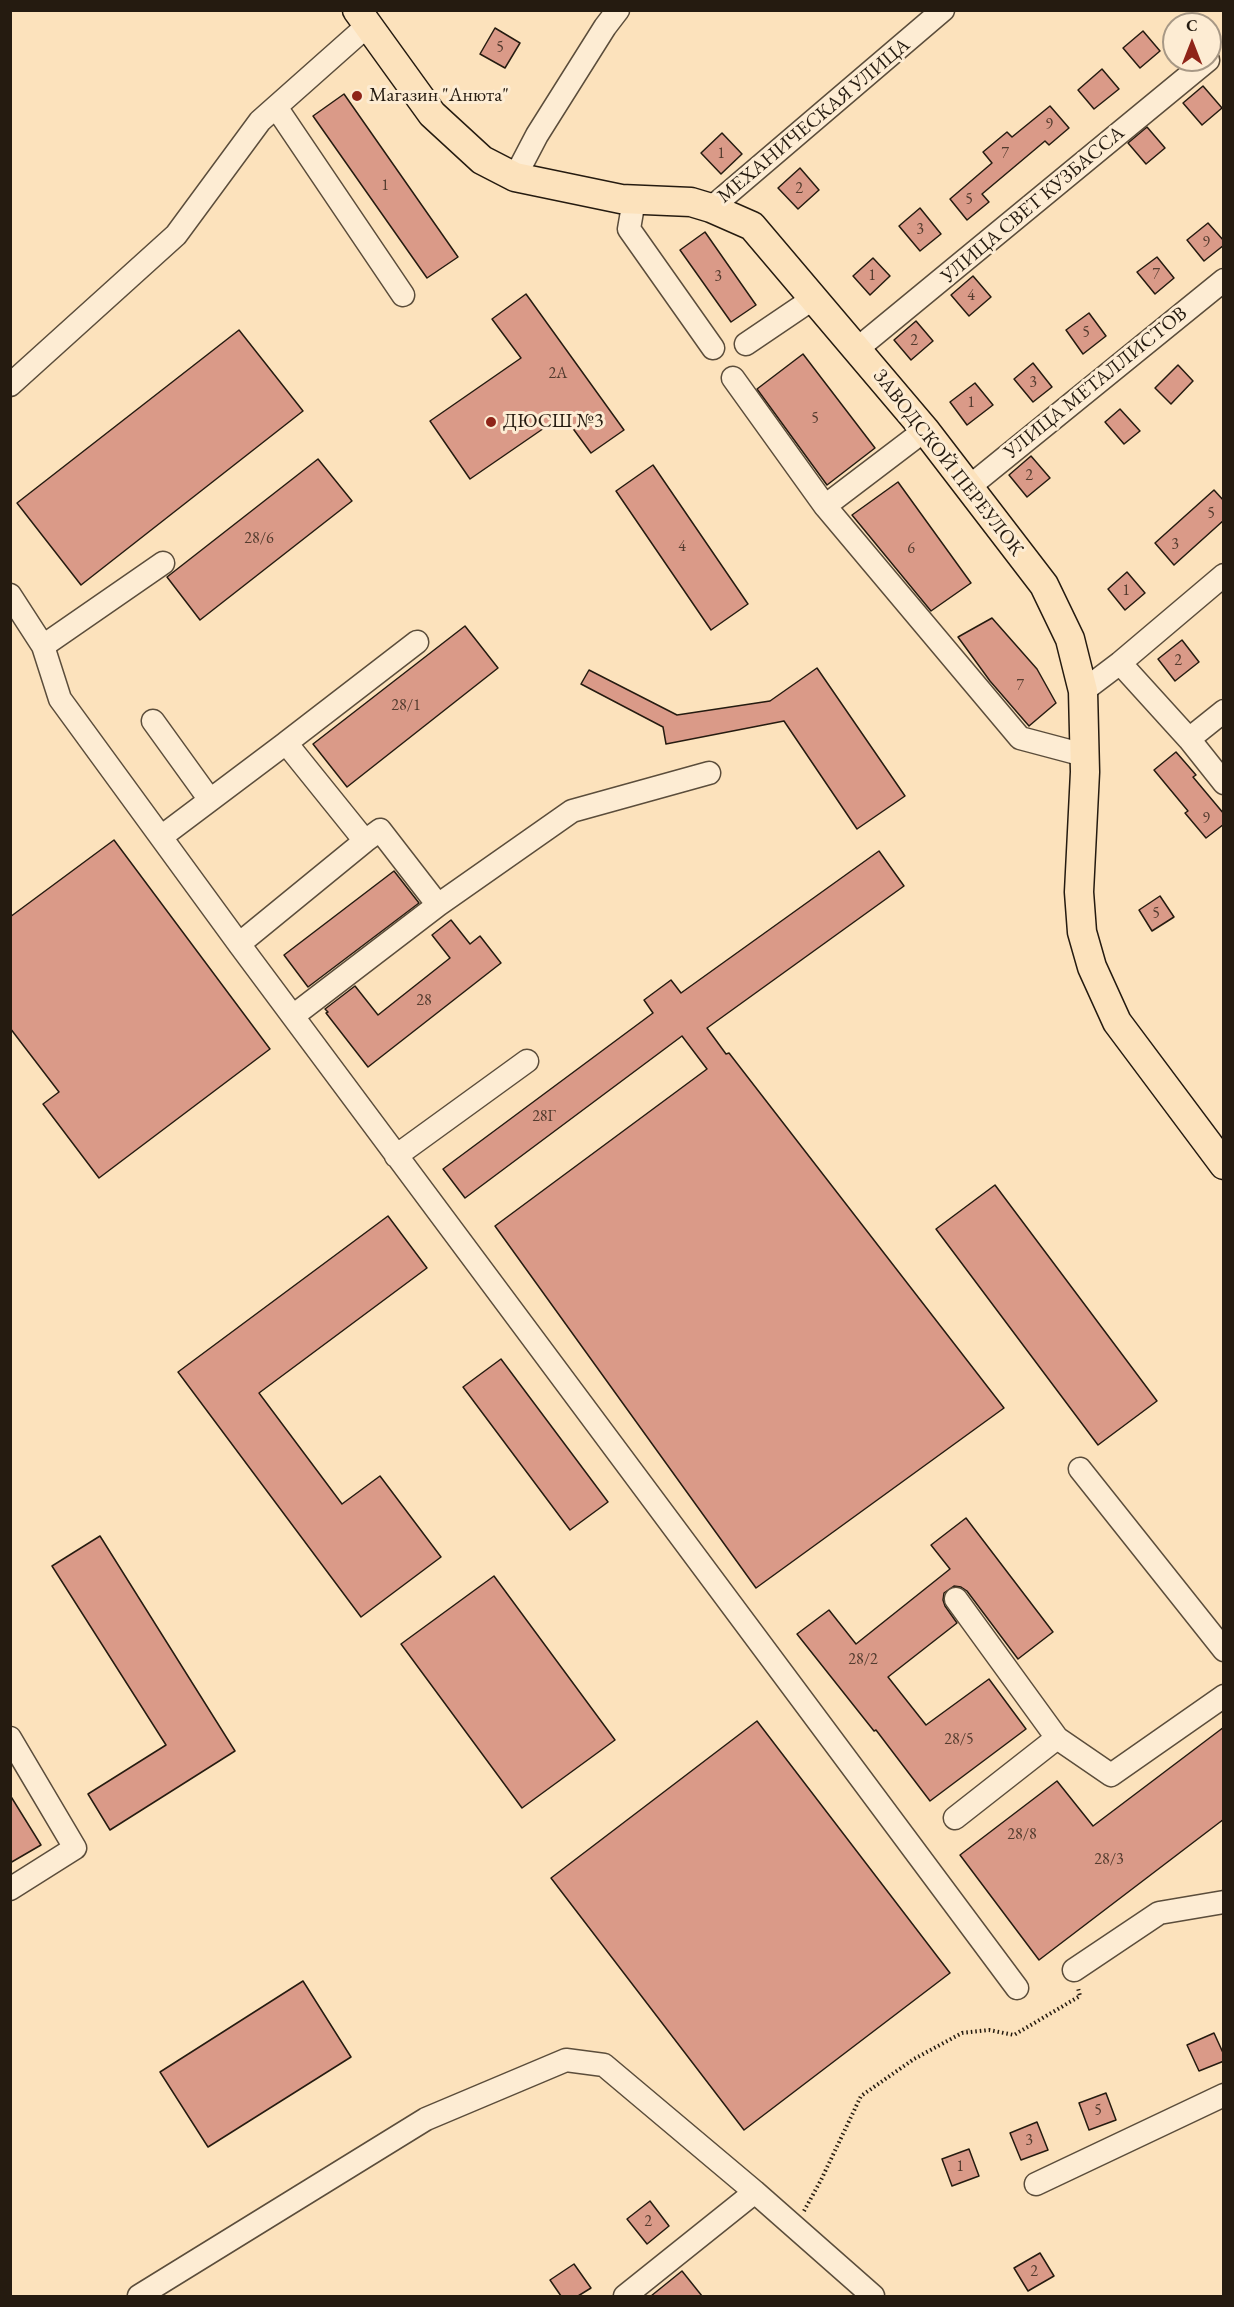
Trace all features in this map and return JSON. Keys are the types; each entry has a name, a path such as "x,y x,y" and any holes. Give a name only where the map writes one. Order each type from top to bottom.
{"main road":[{"name":"ЗАВОДСКОЙ ПЕРЕУЛОК","path":"362,18 432,114 482,160 515,177 621,199 691,202 752,226 925,430 1044,585 1071,639 1083,691 1084,756 1079,892 1082,932 1092,967 1117,1022 1224,1165"}],"street":[{"path":"515,177 537,135 618,10"},
{"name":"МЕХАНИЧЕСКАЯ УЛИЦА","path":"711,208 943,10"},
{"path":"10,386 176,235 260,121 362,18"},
{"name":"УЛИЦА СВЕТ КУЗБАССА","path":"857,349 1193,72"},
{"path":"276,107 403,295"},
{"path":"634,200 629,229 713,348"},
{"name":"УЛИЦА МЕТАЛЛИСТОВ","path":"969,486 1224,280"},
{"path":"746,344 814,298"},
{"path":"733,378 825,506 1020,738 1084,756"},
{"path":"825,506 925,430"},
{"path":"43,646 164,563"},
{"path":"1083,691 1120,663 1224,575"},
{"path":"10,595 43,646 60,699 396,1156 1017,1988"},
{"path":"161,837 417,642"},
{"path":"1120,663 1189,739 1224,783"},
{"path":"1189,739 1224,711"},
{"path":"153,721 210,800"},
{"path":"286,743 365,841"},
{"path":"293,1016 438,905 573,810 709,773"},
{"path":"239,944 380,830 438,905"},
{"path":"396,1156 527,1061"},
{"path":"1080,1469 1224,1650"},
{"path":"956,1599 1057,1738 1111,1775 1224,1696"},
{"path":"10,1738 75,1848 10,1889"},
{"path":"955,1818 1057,1738"},
{"path":"1074,1970 1159,1913 1224,1902"},
{"path":"139,2296 426,2119 566,2060 604,2065 755,2192 873,2296"},
{"path":"1036,2184 1224,2095"},
{"path":"625,2296 755,2192"}],"path":[{"path":"795,2227 821,2180 861,2096 914,2059 962,2033 989,2030 1014,2035 1071,2002 1080,1996 1074,1970"}],"building":[{"path":"495,28 520,43 505,68 480,54"},
{"path":"1143,31 1160,51 1140,68 1123,48"},
{"path":"1102,69 1119,89 1094,109 1078,90"},
{"path":"1203,86 1222,108 1202,125 1183,103"},
{"path":"344,94 458,257 427,278 313,116"},
{"path":"1050,106 1069,128 1049,145 1045,141 982,194 989,202 967,220 950,199 992,163 983,152 1007,132 1012,137"},
{"path":"1147,127 1165,148 1146,164 1128,143"},
{"path":"722,133 742,154 721,174 701,153"},
{"path":"800,168 819,190 798,209 778,188"},
{"path":"920,208 941,234 920,251 899,226"},
{"path":"1208,223 1224,241 1224,245 1204,261 1187,240"},
{"path":"705,232 756,305 731,322 680,250"},
{"path":"1157,257 1174,278 1155,294 1137,272"},
{"path":"873,258 890,276 870,295 853,276"},
{"path":"973,276 991,297 969,316 951,295"},
{"path":"526,294 624,430 591,453 563,415 470,479 430,421 521,358 492,319"},
{"path":"1089,313 1106,336 1083,354 1066,330"},
{"path":"916,321 933,341 911,360 894,340"},
{"path":"239,330 303,411 81,585 17,503"},
{"path":"803,354 875,448 827,485 757,389"},
{"path":"1033,363 1052,387 1033,402 1014,379"},
{"path":"1178,365 1193,381 1171,404 1155,388"},
{"path":"975,383 993,405 967,425 950,402"},
{"path":"1120,409 1140,431 1124,444 1105,422"},
{"path":"1031,456 1050,478 1027,497 1009,475"},
{"path":"318,459 352,501 200,620 167,577"},
{"path":"653,465 748,604 711,630 616,491"},
{"path":"898,482 971,583 931,611 852,515"},
{"path":"1214,490 1224,501 1224,520 1174,565 1155,543"},
{"path":"1127,572 1145,593 1125,610 1108,589"},
{"path":"992,618 1037,669 1056,703 1029,726 990,681 958,637"},
{"path":"465,626 498,668 347,787 313,744"},
{"path":"1182,640 1199,662 1175,681 1158,659"},
{"path":"817,668 905,796 857,829 784,721 666,744 663,727 581,684 589,670 677,715 770,701"},
{"path":"1176,752 1196,775 1193,777 1224,814 1224,824 1206,838 1185,813 1188,811 1154,770"},
{"path":"114,840 270,1049 99,1178 43,1104 59,1092 10,1028 10,917"},
{"path":"879,851 904,886 707,1028 726,1054 729,1053 1004,1408 756,1588 495,1226 707,1069 682,1036 465,1198 443,1169 653,1013 644,1000 671,980 681,993"},
{"path":"394,871 419,903 308,987 284,955"},
{"path":"1160,896 1174,917 1152,931 1139,910"},
{"path":"451,920 470,944 480,936 501,963 368,1067 325,1009 355,986 378,1015 450,958 432,935"},
{"path":"995,1185 1157,1401 1098,1445 936,1229"},
{"path":"388,1216 427,1268 259,1393 342,1504 380,1476 441,1557 361,1617 178,1372"},
{"path":"501,1359 608,1502 570,1530 463,1387"},
{"path":"966,1518 1053,1632 1018,1659 967,1591 954,1586 944,1593 945,1606 957,1623 888,1677 926,1725 989,1679 1026,1729 930,1801 876,1730 874,1731 797,1634 829,1610 856,1644 950,1569 931,1545"},
{"path":"100,1536 235,1751 110,1830 88,1794 166,1745 52,1566"},
{"path":"494,1576 615,1740 522,1808 401,1644"},
{"path":"757,1721 950,1973 744,2130 551,1878"},
{"path":"1224,1727 1224,1819 1039,1960 960,1855 1057,1781 1093,1826"},
{"path":"10,1795 41,1845 10,1863"},
{"path":"303,1981 351,2057 208,2147 160,2072"},
{"path":"1214,2033 1224,2055 1224,2061 1199,2071 1187,2045"},
{"path":"1106,2093 1116,2120 1089,2130 1079,2103"},
{"path":"1037,2122 1048,2150 1021,2160 1010,2133"},
{"path":"969,2149 979,2176 952,2186 942,2159"},
{"path":"650,2201 669,2226 647,2244 627,2219"},
{"path":"1040,2253 1054,2276 1028,2291 1014,2268"},
{"path":"574,2264 591,2288 578,2296 561,2296 550,2280"},
{"path":"682,2271 702,2296 651,2296"}],"place":[{"name":"Магазин \"Анюта\"","path":"357,96"},
{"name":"ДЮСШ №3","path":"491,422"}]}
